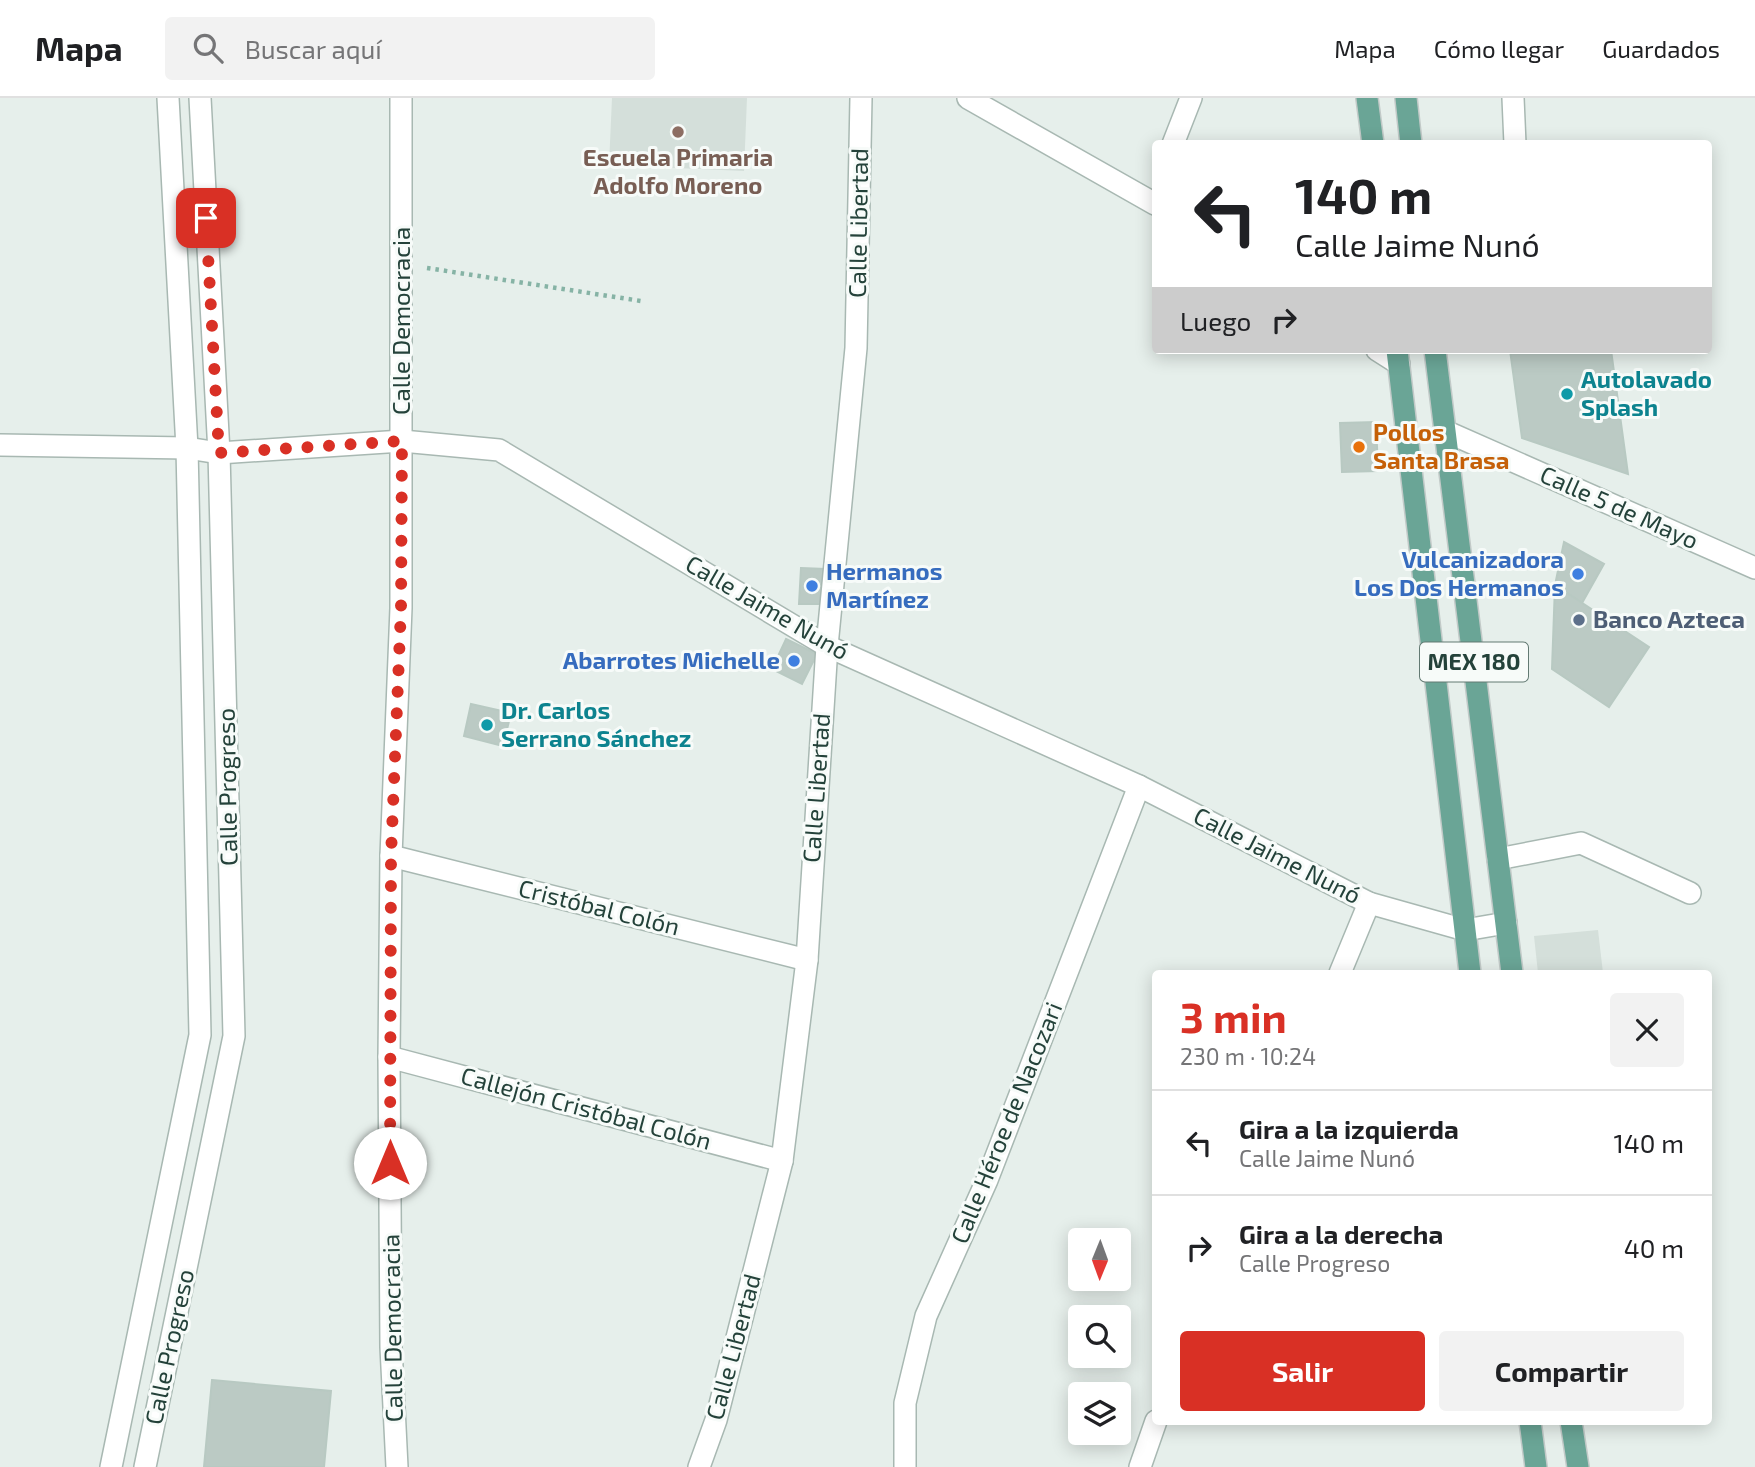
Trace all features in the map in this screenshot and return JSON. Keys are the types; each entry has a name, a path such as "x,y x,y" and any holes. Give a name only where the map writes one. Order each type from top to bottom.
{"main road":[{"path":"1367,98 1372,140"},
{"path":"1406,98 1410,140"},
{"name":"MEX 180","path":"1436,354 1512,970"},
{"name":"MEX 180","path":"1398,357 1470,970"},
{"path":"1531,1425 1536,1467"},
{"path":"1572,1425 1578,1467"}],"street":[{"name":"Calle Progreso","path":"111,1467 200,1035 187,448 168,98"},
{"name":"Calle Progreso","path":"145,1467 234,1035 219,453 200,98"},
{"name":"Calle Democracia","path":"397,1467 391,1347 389,1057 391,856 401,608 401,98"},
{"name":"Calle Libertad","path":"699,1467 716,1420 782,1161 807,960 827,646 856,348 861,98"},
{"path":"968,98 1152,196"},
{"path":"1175,140 1191,98"},
{"path":"1513,98 1516,140"},
{"name":"Calle 5 de Mayo","path":"1445,430 1755,568"},
{"name":"Calle Jaime Nunó","path":"0,445 187,448 219,453 402,441 499,450 827,646 1139,786 1369,903 1465,930 1506,923"},
{"name":"Calle Héroe de Nacozari","path":"905,1467 905,1403 926,1316 987,1180 1139,786"},
{"path":"1498,859 1581,843 1690,892"},
{"name":"Cristóbal Colón","path":"391,856 807,960"},
{"path":"1341,970 1369,903"},
{"path":"200,1035 234,1035"},
{"name":"Callejón Cristóbal Colón","path":"389,1057 782,1161"},
{"path":"1140,1467 1155,1425"}],"path":[{"path":"402,264 641,300"}],"shaded area":[{"name":"Escuela Primaria Adolfo Moreno","path":"612,98 747,98 744,171 609,165"},
{"path":"1598,930 1603,970 1538,970 1534,936"}],"building":[{"name":"Autolavado Splash","path":"1511,354 1612,354 1628,474 1522,438"},
{"name":"Pollos Santa Brasa","path":"1376,422 1378,471 1342,472 1340,423"},
{"name":"Vulcanizadora Los Dos Hermanos","path":"1564,542 1604,564 1582,603 1555,585"},
{"name":"Hermanos Martínez","path":"801,568 825,569 823,604 799,604"},
{"path":"1555,585 1649,647 1609,707 1552,669"},
{"name":"Abarrotes Michelle","path":"786,639 817,654 802,684 772,669"},
{"name":"Dr. Carlos Serrano Sánchez","path":"471,704 511,713 503,746 464,736"},
{"path":"212,1380 331,1391 324,1467 204,1467"}],"place":[{"name":"Escuela Primaria Adolfo Moreno","path":"678,132"},
{"name":"Autolavado Splash","path":"1567,394"},
{"name":"Pollos Santa Brasa","path":"1359,447"},
{"name":"Vulcanizadora Los Dos Hermanos","path":"1578,574"},
{"name":"Hermanos Martínez","path":"812,586"},
{"name":"Banco Azteca","path":"1579,620"},
{"name":"Abarrotes Michelle","path":"794,661"},
{"name":"Dr. Carlos Serrano Sánchez","path":"487,725"}],"route":[{"path":"206,218 219,453 402,441 401,608 391,856 390,1163"}]}
